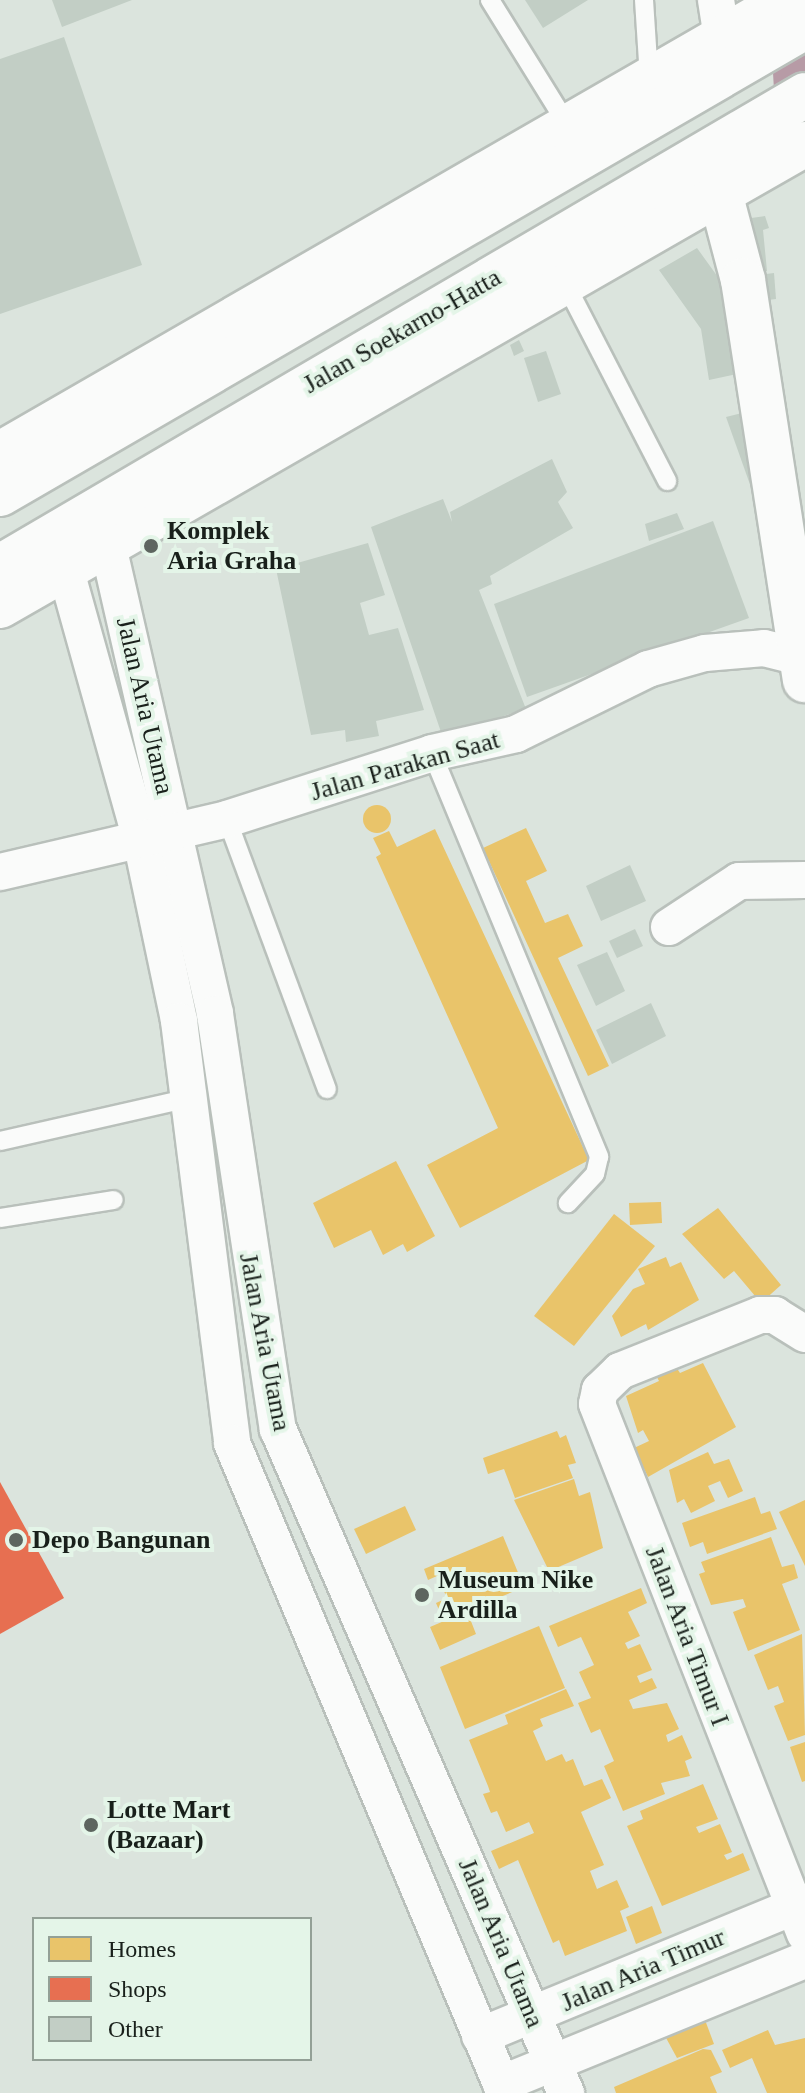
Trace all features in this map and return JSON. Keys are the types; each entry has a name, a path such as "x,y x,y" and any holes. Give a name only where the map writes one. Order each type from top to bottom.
{"main road":[{"path":"0,494 19,463 69,415 788,0"},
{"path":"19,463 733,30 805,27"},
{"name":"Jalan Soekarno-Hatta","path":"0,606 66,571 91,535 805,95"},
{"name":"Jalan Soekarno-Hatta","path":"0,567 91,535 565,283 805,144"},
{"path":"734,185 743,280 802,668"},
{"path":"19,463 31,511 48,522 91,535"}],"street":[{"name":"Jalan Aria Utama","path":"91,535 157,835 185,1099 232,1443 503,2088"},
{"name":"Jalan Aria Utama","path":"66,571 215,1014 278,1429 559,2078"},
{"name":"Jalan Parakan Saat","path":"0,872 227,819 432,753 516,734 648,669 705,653 764,648 802,668"},
{"path":"669,927 739,881 805,880"},
{"path":"179,1021 215,1014"},
{"name":"Jalan Aria Timur I","path":"801,1914 597,1404 600,1390 620,1371 760,1315 775,1315 805,1334"},
{"path":"232,1443 278,1429"},
{"name":"Jalan Aria Timur","path":"480,2036 801,1914"},
{"name":"Jalan Aria Timur","path":"503,2088 559,2078 805,1960"}],"lane":[{"path":"490,0 568,126"},
{"path":"644,0 649,80"},
{"path":"565,283 667,481"},
{"path":"432,753 599,1157 595,1174 568,1203"},
{"path":"227,819 327,1089"},
{"path":"0,1141 185,1099"},
{"path":"0,1218 114,1200"}],"building: Homes":[{"path":"377,805 387,809 391,819 387,829 377,833 367,829 363,819 367,809"},
{"path":"526,828 547,871 526,881 545,923 568,914 583,946 558,958 609,1066 588,1076 483,848"},
{"path":"435,829 589,1160 460,1228 427,1165 498,1128 376,857 381,854 373,838 389,831 397,847"},
{"path":"396,1161 435,1236 407,1252 403,1244 383,1255 371,1230 334,1248 313,1203"},
{"path":"661,1202 662,1223 630,1225 629,1203"},
{"path":"718,1208 781,1285 761,1303 734,1271 724,1279 682,1234"},
{"path":"614,1214 655,1246 574,1346 534,1316"},
{"path":"666,1257 670,1267 681,1262 699,1300 648,1330 646,1324 621,1337 612,1316 633,1289 645,1284 638,1269"},
{"path":"703,1363 736,1427 648,1477 634,1448 649,1441 643,1430 638,1433 626,1396 659,1381 656,1375 676,1367 680,1373"},
{"path":"557,1431 560,1438 566,1435 576,1463 568,1465 573,1478 515,1498 504,1469 488,1474 483,1458"},
{"path":"708,1452 714,1464 729,1459 743,1491 728,1498 720,1481 708,1486 715,1501 691,1513 684,1499 677,1503 669,1470"},
{"path":"574,1479 579,1496 590,1492 603,1548 549,1571 514,1500"},
{"path":"755,1497 761,1514 770,1511 777,1529 707,1554 703,1542 690,1547 682,1523"},
{"path":"805,1500 805,1566 779,1512"},
{"path":"405,1506 416,1530 366,1554 354,1529"},
{"path":"503,1536 524,1587 467,1611 476,1634 440,1650 430,1627 451,1618 449,1613 442,1617 436,1603 447,1598 437,1576 428,1580 424,1569"},
{"path":"771,1537 782,1567 794,1564 798,1578 782,1584 800,1630 748,1651 733,1612 746,1607 743,1599 711,1605 699,1574 705,1572 701,1562"},
{"path":"641,1588 647,1603 628,1612 640,1636 625,1643 628,1649 640,1644 652,1670 637,1676 640,1683 652,1678 657,1688 629,1700 633,1709 667,1703 679,1729 666,1735 668,1742 682,1735 692,1758 685,1761 690,1776 661,1783 665,1794 623,1811 604,1766 614,1761 600,1729 591,1733 578,1703 591,1698 579,1672 594,1665 581,1637 558,1647 549,1626"},
{"path":"539,1626 565,1688 465,1729 440,1667"},
{"path":"802,1634 805,1735 788,1741 774,1706 784,1702 778,1686 768,1690 754,1655"},
{"path":"566,1689 574,1706 540,1719 543,1726 533,1731 546,1761 562,1754 566,1762 573,1759 584,1786 602,1779 611,1798 581,1812 604,1865 590,1871 597,1889 617,1880 629,1907 620,1911 627,1931 565,1956 559,1940 553,1943 518,1860 499,1869 491,1851 534,1833 529,1822 506,1832 497,1811 491,1813 483,1794 490,1792 469,1740 508,1724 505,1715"},
{"path":"805,1742 805,1781 802,1782 790,1747"},
{"path":"703,1784 718,1819 696,1827 699,1833 720,1824 732,1852 724,1855 727,1860 743,1853 750,1870 662,1906 627,1826 643,1819 640,1811"},
{"path":"652,1906 662,1933 636,1944 626,1917"},
{"path":"705,2020 714,2044 677,2058 665,2036"},
{"path":"768,2030 775,2045 805,2038 805,2093 767,2093 752,2058 730,2068 722,2050"},
{"path":"703,2049 711,2050 722,2072 710,2077 717,2093 616,2093 614,2087"}],"building: Shops":[{"name":"Depo Bangunan","path":"0,1482 64,1598 0,1634"}],"building: Other":[{"path":"52,0 132,0 62,27"},
{"path":"525,0 588,0 543,28"},
{"path":"64,37 142,265 0,314 0,59"},
{"path":"765,216 769,228 763,230 767,271 756,273 744,219"},
{"path":"697,248 728,291 737,374 709,380 701,329 659,270"},
{"path":"774,273 776,299 760,301 757,275"},
{"path":"519,340 524,351 514,356 510,345"},
{"path":"546,351 561,394 538,402 524,358"},
{"path":"746,412 763,491 753,493 726,417"},
{"path":"552,459 567,492 558,502 573,528 490,576 492,584 479,590 526,709 442,735 371,527 443,499 452,522 450,512"},
{"path":"677,513 684,529 649,541 645,524"},
{"path":"713,521 749,618 527,697 494,604"},
{"path":"368,543 385,595 360,603 369,635 398,628 424,710 376,721 379,736 346,742 345,730 311,735 276,569"},
{"path":"630,865 646,901 601,921 586,886"},
{"path":"635,929 643,946 617,958 609,941"},
{"path":"607,952 625,991 596,1006 577,965"},
{"path":"651,1003 666,1036 612,1064 596,1030"}],"waterway":[{"path":"799,0 805,106"}],"place":[{"name":"Komplek Aria Graha","path":"151,546"},
{"name":"Depo Bangunan","path":"16,1540"},
{"name":"Museum Nike Ardilla","path":"422,1595"},
{"name":"Lotte Mart (Bazaar)","path":"91,1825"}]}
